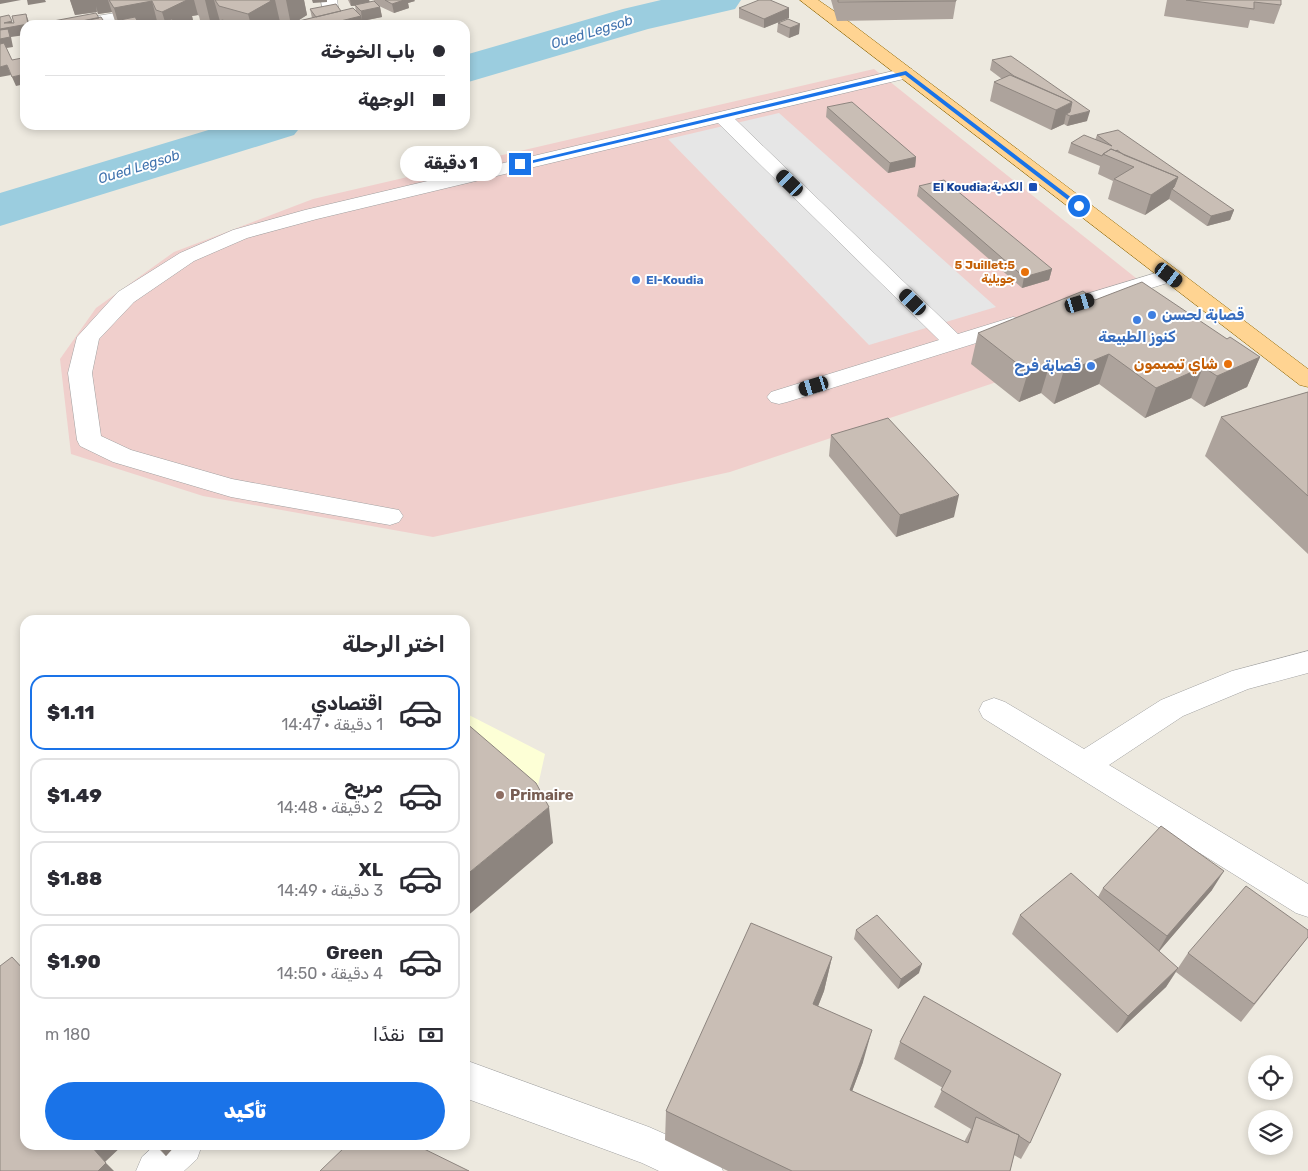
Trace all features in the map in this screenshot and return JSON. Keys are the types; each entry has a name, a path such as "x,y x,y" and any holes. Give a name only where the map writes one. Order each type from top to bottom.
{"main road":[{"path":"808,0 1308,380"}],"street":[{"path":"103,20 223,0"},
{"path":"329,0 332,20"},
{"path":"390,516 231,488 122,456 89,440 80,373 88,337 126,298 186,256 240,234 312,214 906,73"},
{"path":"721,116 954,342"},
{"path":"779,397 1169,275"},
{"path":"1084,765 1172,708 1242,679 1308,662"},
{"path":"994,710 1308,902"},
{"path":"470,1081 649,1146 703,1171"},
{"path":"156,1171 178,1150"}],"shaded area":[{"name":"El-Koudia","path":"874,69 1186,318 730,472 433,537 203,496 71,454 60,359 96,308 174,252 313,199"},
{"path":"779,113 996,307 869,345 668,139"},
{"name":"Primaire","path":"470,716 545,754 527,835 470,878"}],"building":[{"path":"109,0 187,0 162,12 156,10 152,1 114,8"},
{"path":"215,0 271,1 248,14 219,6"},
{"path":"385,0 404,0 392,4"},
{"path":"759,0 770,0 789,8 764,19 739,8"},
{"path":"838,0 956,0 956,1 838,2"},
{"path":"1186,0 1281,0 1281,5 1254,2 1254,9"},
{"path":"374,1 380,7 361,11 355,5"},
{"path":"336,4 341,11 316,17 310,9"},
{"path":"353,8 361,16 345,20 303,20"},
{"path":"96,13 99,18 89,20 59,20"},
{"path":"26,14 27,20 20,20 20,25 0,29 0,17 9,15 12,21 4,23 14,23 12,16"},
{"path":"101,17 103,20 87,20"},
{"path":"135,17 137,20 120,20"},
{"path":"788,19 800,24 790,28 778,23"},
{"path":"8,29 10,37 0,39 0,30"},
{"path":"4,43 12,60 20,58 20,75 12,77 7,65 0,67 0,44"},
{"path":"1011,56 1090,111 1070,116 1066,114 1070,112 1072,102 1014,76 992,60"},
{"path":"1010,75 1072,102 1056,110 994,82"},
{"path":"852,102 916,157 890,163 827,107"},
{"path":"1118,130 1234,210 1211,216 1172,189 1178,177 1124,155 1117,150 1111,149 1102,156 1071,143 1084,135 1112,146 1097,135"},
{"path":"1111,149 1178,177 1151,195 1114,179 1134,167 1103,154"},
{"path":"944,180 1052,269 1024,277 919,186"},
{"path":"1142,282 1227,339 1230,337 1260,357 1217,376 1203,367 1156,388 1109,354 1063,373 1050,363 1028,372 978,333 1083,291 1095,300"},
{"path":"1308,392 1308,496 1221,417"},
{"path":"888,418 959,495 900,515 831,435"},
{"name":"Primaire","path":"470,726 536,783 549,807 470,872"},
{"path":"1161,826 1224,871 1167,936 1103,888"},
{"path":"1071,873 1178,968 1128,1016 1020,915"},
{"path":"1246,886 1308,930 1308,937 1254,1004 1188,953"},
{"path":"877,915 922,964 901,979 856,930"},
{"path":"751,923 832,957 813,1004 872,1030 850,1090 968,1143 976,1117 1019,1135 1010,1171 792,1171 666,1111"},
{"path":"12,957 20,966 20,1150 94,1150 106,1163 98,1171 0,1171 0,966"},
{"path":"924,996 1061,1074 1030,1143 941,1090 951,1071 900,1042"},
{"path":"342,1150 426,1150 469,1171 320,1171"}],"waterway":[{"name":"Oued Legsob","path":"470,68 638,18 720,0"},
{"name":"Oued Legsob","path":"0,210 261,130"}],"place":[{"name":"El Koudia;الكدية","path":"1033,187"},
{"name":"5 Juillet;5 جويلية","path":"1025,272"},
{"name":"El-Koudia","path":"636,280"},
{"name":"قصابة لحسن","path":"1152,315"},
{"name":"كنوز الطبيعة","path":"1137,320"},
{"name":"شاي تيميمون","path":"1228,364"},
{"name":"قصابة فرح","path":"1091,366"},
{"name":"Primaire","path":"500,795"}],"route":[{"path":"520,164 906,73 1079,206"}]}
